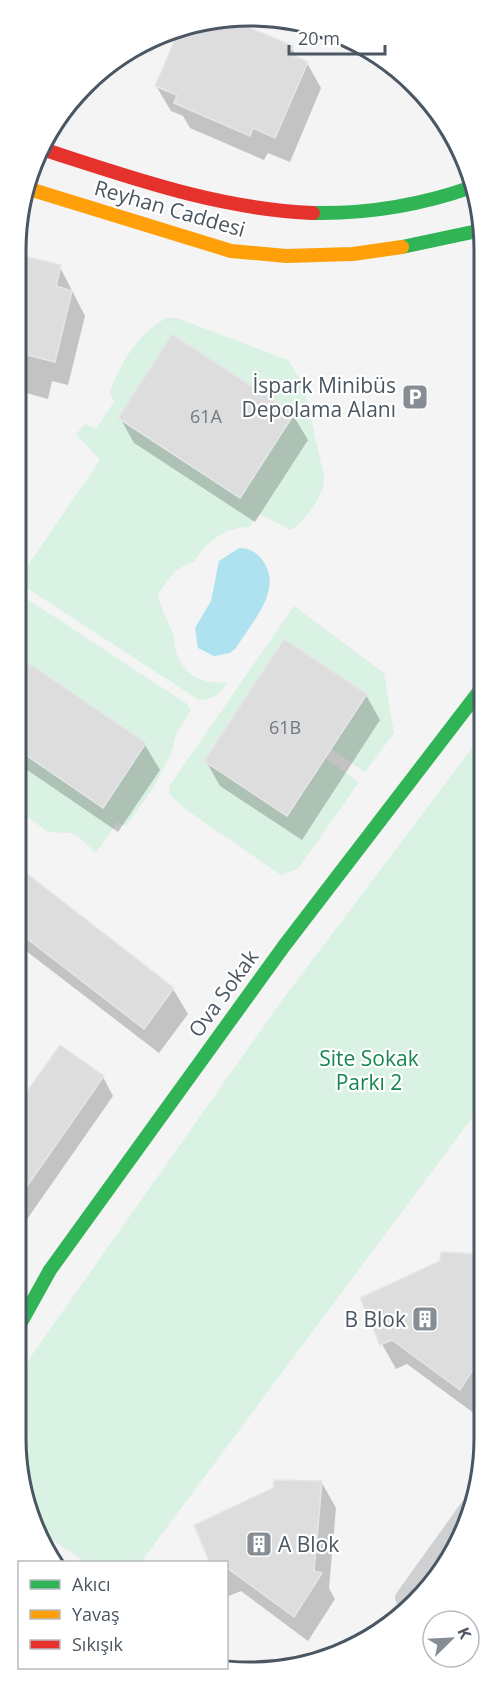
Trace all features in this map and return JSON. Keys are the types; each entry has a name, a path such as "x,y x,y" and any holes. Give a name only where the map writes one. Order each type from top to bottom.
{"main road":[{"name":"Reyhan Caddesi","path":"49,151 186,194 234,205 286,211 359,211 414,205 465,189"},
{"name":"Reyhan Caddesi","path":"33,190 231,251 286,256 353,254 431,243 473,232"},
{"name":"Ova Sokak","path":"26,1313 50,1270 284,946 474,698"}],"lane":[{"path":"404,1598 453,1529"}],"green space":[{"path":"166,318 177,318 288,360 303,383 324,477 324,484 318,499 302,521 291,530 259,514 249,527 224,533 210,542 194,562 173,574 158,595 173,634 176,652 184,667 203,680 227,682 216,696 208,699 199,700 26,588 26,568 100,460 76,434 85,424 96,429 114,402 110,393 124,361 138,341"},
{"path":"26,598 187,704 191,710 177,732 171,754 153,788 126,826 117,822 96,853 72,833 48,832 26,816"},
{"path":"294,606 384,673 394,733 365,772 331,749 325,758 359,782 298,869 281,875 185,809 169,794 170,785"},
{"name":"Site Sokak Parkı 2","path":"474,745 474,1115 142,1561 84,1561 50,1538 37,1510 27,1467 26,1363 280,1003"}],"water":[{"path":"239,548 258,555 268,572 270,583 263,606 236,648 230,653 214,656 198,648 195,628 211,601 219,561"}],"building":[{"path":"245,26 293,46 289,54 308,62 275,138 253,128 250,136 174,103 177,95 155,86 176,38 220,27"},
{"path":"26,257 61,265 56,286 72,291 55,362 26,355"},
{"path":"172,334 294,414 240,498 118,418"},
{"path":"284,639 367,694 287,816 204,761"},
{"path":"26,661 146,743 103,808 26,755"},
{"path":"26,873 174,988 144,1029 26,938"},
{"path":"60,1045 104,1076 26,1188 26,1093"},
{"name":"B Blok","path":"441,1252 474,1254 474,1368 460,1390 392,1340 380,1345 360,1298 440,1261"},
{"name":"A Blok","path":"274,1480 322,1481 314,1571 322,1573 294,1617 228,1568 228,1561 209,1561 194,1525 273,1488"}],"traffic: fast":[{"path":"313,213 354,212 394,207 465,189"},
{"path":"402,247 473,232"},
{"path":"26,1313 50,1270 284,946 474,698"}],"traffic: slow":[{"path":"33,190 231,251 286,256 353,254 402,247"}],"traffic: jam":[{"path":"49,151 142,181 209,199 313,213"}],"place":[{"name":"İspark Minibüs Depolama Alanı","path":"415,397"},
{"name":"B Blok","path":"425,1319"},
{"name":"A Blok","path":"259,1544"}]}
